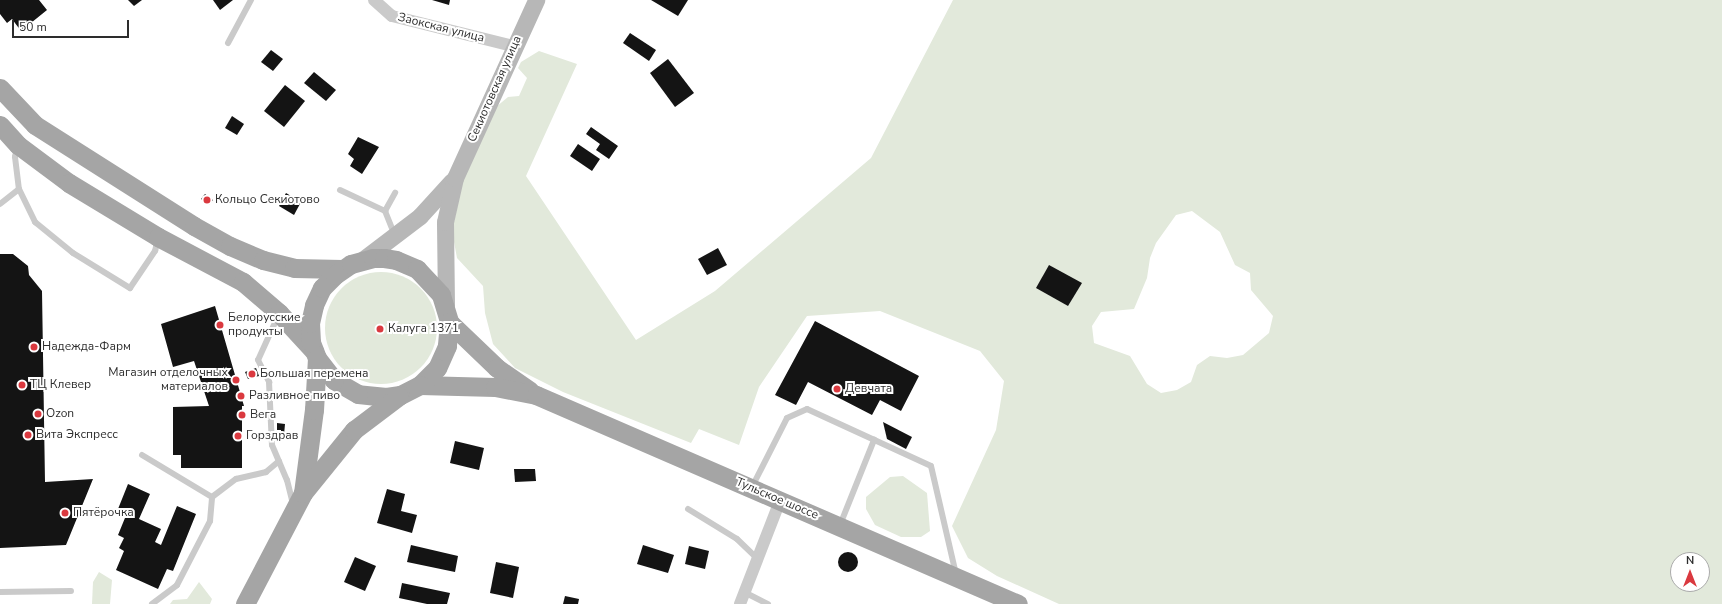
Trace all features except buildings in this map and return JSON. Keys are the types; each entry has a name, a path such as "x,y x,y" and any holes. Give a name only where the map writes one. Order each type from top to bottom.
{"main road":[{"name":"Секиотовская улица","path":"455,178 513,46 536,0"},
{"path":"0,88 35,125 87,160 194,226 243,252 294,268 342,269"},
{"path":"0,126 18,145 69,183 158,237 243,282 279,313 334,380 358,394 372,397 400,395"},
{"path":"303,493 314,410 315,355 310,323 314,305 328,281 342,269 361,261 420,216 455,178"},
{"path":"245,604 303,493 354,430 400,395 420,385 429,377 443,357 449,334 447,314 445,222 455,178"},
{"path":"361,261 384,258 412,266 434,285 447,314 497,368 536,395"},
{"path":"420,385 495,387 536,395"},
{"name":"Тульское шоссе","path":"536,395 957,577 1010,602"}],"street":[{"name":"Заокская улица","path":"374,0 392,16 513,46"},
{"path":"740,604 780,501"}],"lane":[{"path":"228,43 251,0"},
{"path":"18,145 15,156 18,188 35,222 73,252 130,288 155,251 158,237"},
{"path":"0,204 18,188"},
{"path":"340,190 385,211 395,235"},
{"path":"385,211 395,193"},
{"path":"279,313 258,360 269,382 272,445 294,510"},
{"path":"751,488 787,418 807,409 932,466 957,577"},
{"path":"839,526 874,440"},
{"path":"142,455 212,497"},
{"path":"152,604 177,585 210,521 212,497 236,479 266,472 278,461"},
{"path":"688,509 737,539 758,559"},
{"path":"0,592 70,591"},
{"path":"744,592 768,604"}],"shaded area":[{"path":"953,0 1722,0 1722,604 1059,604 997,576 968,558 952,526 996,430 1004,381 980,351 880,311 807,316 759,387 739,445 699,429 691,443 563,392 515,368 493,344 485,313 483,286 457,258 452,231 468,157 496,107 508,97 519,96 527,78 518,68 521,62 539,51 577,64 526,176 636,340 715,291 871,158","holes":["1192,211 1220,232 1235,265 1250,273 1251,290 1273,316 1269,333 1243,355 1227,358 1210,356 1197,365 1191,382 1177,390 1161,393 1147,384 1130,356 1094,343 1092,326 1101,312 1134,309 1147,278 1150,258 1156,243 1176,215"]},
{"path":"381,272 403,276 421,288 433,306 437,328 433,350 421,368 403,380 381,384 359,380 341,368 329,350 325,328 329,306 341,288 359,276"},
{"path":"903,476 927,493 930,531 921,537 901,537 875,525 866,509 866,497 890,477"},
{"path":"99,572 112,580 110,604 92,604 93,582"},
{"path":"199,582 212,599 210,604 170,604 173,600 187,599"}],"place":[{"name":"Кольцо Секиотово","path":"207,200"},
{"name":"Белорусские продукты","path":"220,325"},
{"name":"Калуга 1371","path":"380,329"},
{"name":"Надежда-Фарм","path":"34,347"},
{"name":"Большая перемена","path":"252,374"},
{"name":"Магазин отделочных материалов","path":"236,380"},
{"name":"ТЦ Клевер","path":"22,385"},
{"name":"Девчата","path":"837,389"},
{"name":"Разливное пиво","path":"241,396"},
{"name":"Ozon","path":"38,414"},
{"name":"Вега","path":"242,415"},
{"name":"Вита Экспресс","path":"28,435"},
{"name":"Горздрав","path":"238,436"},
{"name":"Пятёрочка","path":"65,513"}]}
